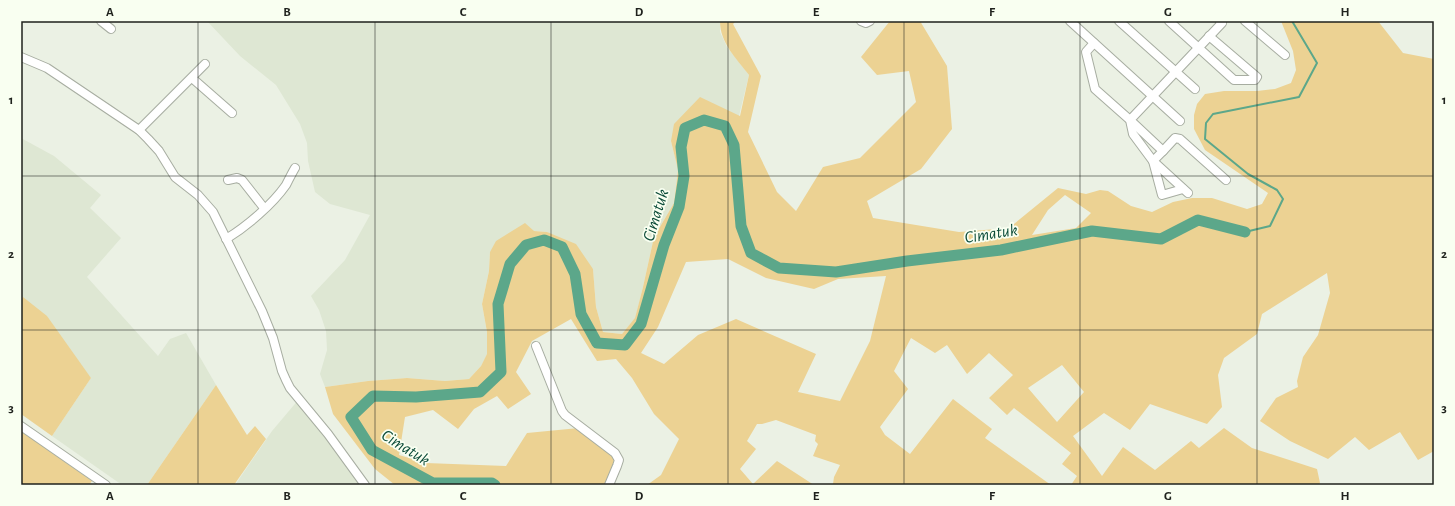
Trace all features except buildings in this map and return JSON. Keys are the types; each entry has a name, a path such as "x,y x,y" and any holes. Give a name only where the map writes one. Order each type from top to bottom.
{"street":[{"path":"101,21 111,28"},
{"path":"861,21 866,23 870,21"},
{"path":"1070,21 1180,120"},
{"path":"1120,21 1195,89"},
{"path":"1169,21 1234,80 1255,80 1257,77 1209,36"},
{"path":"1245,21 1285,55"},
{"path":"1130,120 1222,22"},
{"path":"1094,43 1086,52 1095,89 1163,151"},
{"path":"21,57 47,68 138,130 159,151 175,177 204,201 213,212 262,311 273,338 282,371 290,388 328,434 364,485"},
{"path":"138,130 205,64"},
{"path":"192,78 232,113"},
{"path":"1130,120 1133,134 1153,161 1186,191 1162,196 1153,161"},
{"path":"1153,161 1175,138 1180,139 1226,180"},
{"path":"226,239 242,229 264,208 283,188 295,168"},
{"path":"228,180 237,178 242,180 264,208"},
{"path":"536,346 562,411 565,415 615,454 619,460 609,485"},
{"path":"21,426 106,485"}],"shaded area":[{"path":"207,21 720,21 720,32 727,47 749,75 739,116 671,141 678,170 674,203 654,237 635,319 622,334 603,332 596,307 593,269 547,232 534,231 490,252 489,271 482,304 487,332 487,355 481,366 469,379 445,381 407,378 368,381 325,387 320,374 327,350 326,331 319,310 311,296 345,260 370,215 330,204 315,192 308,161 307,143 300,124 276,85 240,56"},
{"path":"720,21 736,21 733,24 761,76 748,132 777,192 796,211 823,167 860,158 916,102 909,71 877,75 861,57 890,21 920,21 947,66 952,129 921,169 867,201 873,218 959,232 1009,228 1058,188 1086,194 1100,190 1108,191 1131,206 1152,212 1173,202 1192,198 1212,198 1247,209 1262,204 1268,193 1205,150 1194,129 1194,115 1197,104 1205,94 1224,91 1257,91 1275,89 1291,83 1296,70 1293,51 1281,21 1378,21 1403,53 1434,59 1434,451 1418,460 1400,432 1369,450 1355,437 1328,459 1290,441 1260,421 1276,398 1298,387 1297,381 1303,357 1318,335 1330,293 1327,273 1262,314 1257,334 1224,358 1218,375 1222,407 1207,424 1150,404 1130,430 1104,413 1073,436 1102,476 1123,447 1155,470 1191,441 1199,448 1224,428 1252,448 1317,469 1320,483 1318,485 1071,485 1077,476 1062,464 1071,453 1014,408 1007,415 989,398 1013,375 989,353 967,374 947,345 935,353 911,338 894,371 908,389 880,427 885,435 910,454 953,399 992,429 985,438 1051,485 830,485 833,484 834,477 840,465 813,456 818,444 815,441 816,435 776,420 757,424 747,441 756,449 740,469 753,484 777,461 814,485 647,485 661,475 679,439 654,414 632,378 616,359 597,361 571,319 532,341 516,372 531,394 508,409 497,396 474,409 458,429 433,410 405,417 399,455 426,463 506,466 527,433 579,428 615,453 617,466 606,485 395,485 375,469 333,414 325,387 368,381 407,378 445,381 469,379 481,366 487,354 487,332 482,304 489,271 490,252 496,241 525,223 534,231 547,232 576,244 593,269 596,307 603,332 622,334 635,318 654,237 674,203 678,170 671,141 674,124 700,97 740,116 749,75 730,50 721,29","holes":["1065,195 1091,213 1076,228 1032,235 1048,210","728,259 766,278 814,289 838,279 886,276 870,341 840,401 798,392 816,354 736,319 698,335 664,364 641,353 658,327 686,262","1062,365 1084,392 1057,422 1028,388"]},
{"path":"21,138 54,156 101,195 90,208 121,238 87,277 158,356 170,339 186,333 216,385 147,485 122,485 52,436 91,378 23,297 21,300"},
{"path":"23,297 47,316 91,378 52,436 21,414 21,300"},
{"path":"216,385 247,435 255,426 266,439 234,485 147,485"},
{"path":"299,399 363,485 235,485 272,431"},
{"path":"21,431 92,481 89,485 21,485"}],"waterway":[{"path":"1245,232 1270,226 1283,199 1277,190 1248,174 1205,139 1206,123 1213,114 1299,97 1317,63 1292,21"},
{"name":"Cimatuk","path":"495,485 492,483 433,483 372,450 351,417 373,396 416,397 480,392 501,372 498,304 510,264 526,245 544,240 562,247 575,274 581,314 597,343 625,345 641,324 664,245 679,207 684,176 681,147 685,128 704,120 725,126 734,145 741,226 751,253 779,268 836,272 907,261 1001,250 1092,231 1161,239 1198,220 1245,232"}]}
